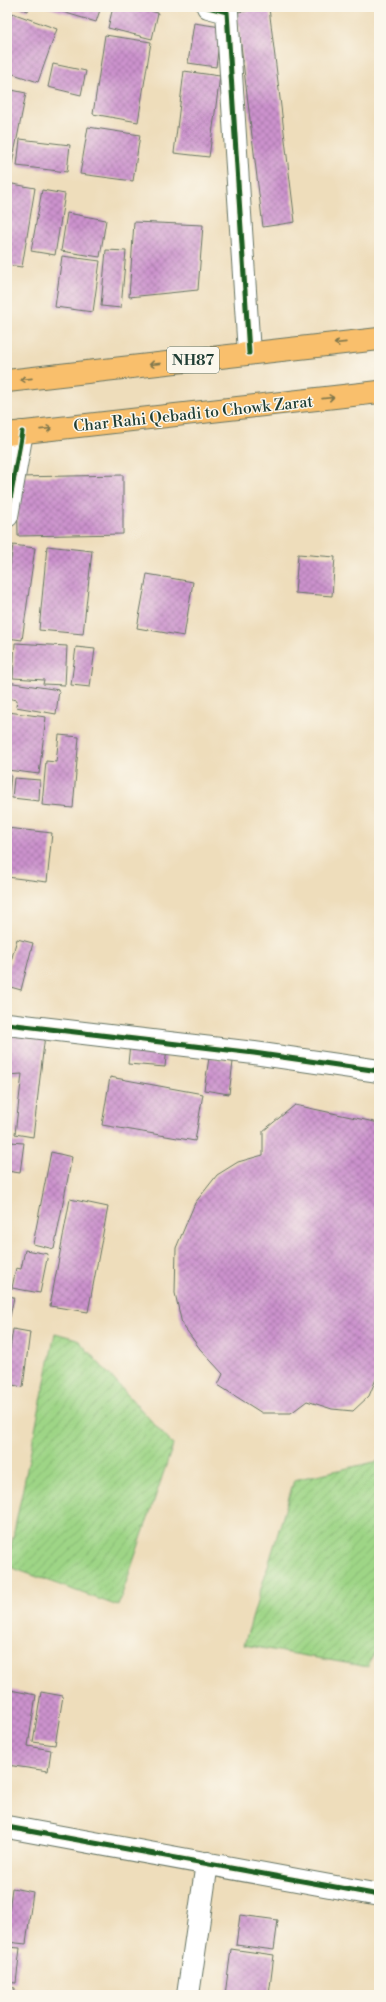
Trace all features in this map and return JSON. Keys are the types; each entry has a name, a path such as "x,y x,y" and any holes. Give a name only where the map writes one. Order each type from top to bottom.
{"highway":[{"name":"NH87","path":"7,381 379,339"},
{"name":"Char Rahi Qebadi to Chowk Zarat","path":"15,433 379,392"}],"street":[{"path":"208,7 227,12 249,353"},
{"path":"7,516 15,433"},
{"path":"7,1024 254,1053 379,1071"},
{"path":"7,1827 379,1895"},
{"path":"188,1995 207,1863"}],"green space":[{"path":"55,1333 77,1339 173,1445 118,1606 7,1566"},
{"path":"379,1461 379,1641 368,1667 244,1645 294,1480"}],"building":[{"path":"16,7 29,7 28,11"},
{"path":"46,7 101,7 96,22"},
{"path":"113,7 135,7 158,13 152,39 108,28"},
{"path":"269,8 295,222 263,227 237,12"},
{"path":"12,13 57,29 38,82 7,72 7,27"},
{"path":"194,23 221,27 216,67 188,63"},
{"path":"105,35 151,42 138,122 93,114"},
{"path":"53,64 86,71 81,95 48,87"},
{"path":"184,71 220,76 209,157 174,153"},
{"path":"7,89 26,93 12,164 7,163"},
{"path":"88,127 140,135 133,181 80,174"},
{"path":"20,139 70,145 67,172 17,166"},
{"path":"7,183 35,188 22,267 7,265"},
{"path":"42,190 65,194 55,255 31,251"},
{"path":"67,213 106,220 100,257 61,251"},
{"path":"134,222 203,225 198,290 129,297"},
{"path":"106,250 126,251 121,308 101,306"},
{"path":"62,256 100,261 93,312 55,307"},
{"path":"123,475 123,534 18,536 17,477"},
{"path":"13,545 35,548 22,640 7,638 7,587"},
{"path":"47,546 92,551 83,634 39,630"},
{"path":"298,554 335,557 332,596 295,593"},
{"path":"147,574 193,582 184,636 137,628"},
{"path":"15,643 67,646 65,685 43,684 44,680 13,678"},
{"path":"76,647 95,649 90,687 71,685"},
{"path":"7,682 59,690 56,714 16,707 17,700 7,698"},
{"path":"8,712 46,717 39,774 7,770"},
{"path":"59,735 79,737 73,808 42,805 46,761 56,762"},
{"path":"7,775 11,775 9,796 7,795"},
{"path":"14,778 40,780 39,801 12,798"},
{"path":"7,828 52,833 47,882 7,877"},
{"path":"17,939 33,943 21,990 7,986 7,976"},
{"path":"7,1032 45,1035 33,1137 15,1134 22,1074 7,1075"},
{"path":"130,1044 167,1047 165,1067 128,1064"},
{"path":"209,1058 233,1062 229,1094 204,1090"},
{"path":"110,1077 203,1094 195,1141 102,1125"},
{"path":"295,1105 379,1123 379,1372 369,1396 353,1411 332,1409 307,1401 291,1413 262,1413 218,1385 223,1374 200,1349 182,1324 175,1293 176,1248 195,1203 217,1175 238,1162 263,1155 263,1131"},
{"path":"10,1142 24,1143 20,1173 7,1171"},
{"path":"51,1152 72,1157 54,1249 33,1244"},
{"path":"70,1199 108,1207 88,1312 50,1306"},
{"path":"25,1250 48,1254 40,1293 12,1288 16,1268 21,1269"},
{"path":"7,1296 14,1297 10,1317 7,1317"},
{"path":"13,1329 30,1332 23,1387 7,1384 7,1349 10,1349"},
{"path":"10,1690 36,1695 28,1746 51,1750 48,1771 7,1765 7,1708"},
{"path":"41,1692 63,1696 55,1745 33,1742"},
{"path":"12,1888 33,1892 26,1944 7,1942 7,1926"},
{"path":"240,1915 278,1920 274,1950 236,1945"},
{"path":"7,1947 20,1948 16,1983 7,1982"},
{"path":"231,1949 274,1955 269,1995 225,1995"},
{"path":"7,1987 15,1988 14,1995 7,1995"}],"cycle path":[{"path":"208,7 227,12 249,353"},
{"path":"7,516 22,432"},
{"path":"7,1024 254,1053 379,1071"},
{"path":"7,1827 379,1895"}]}
